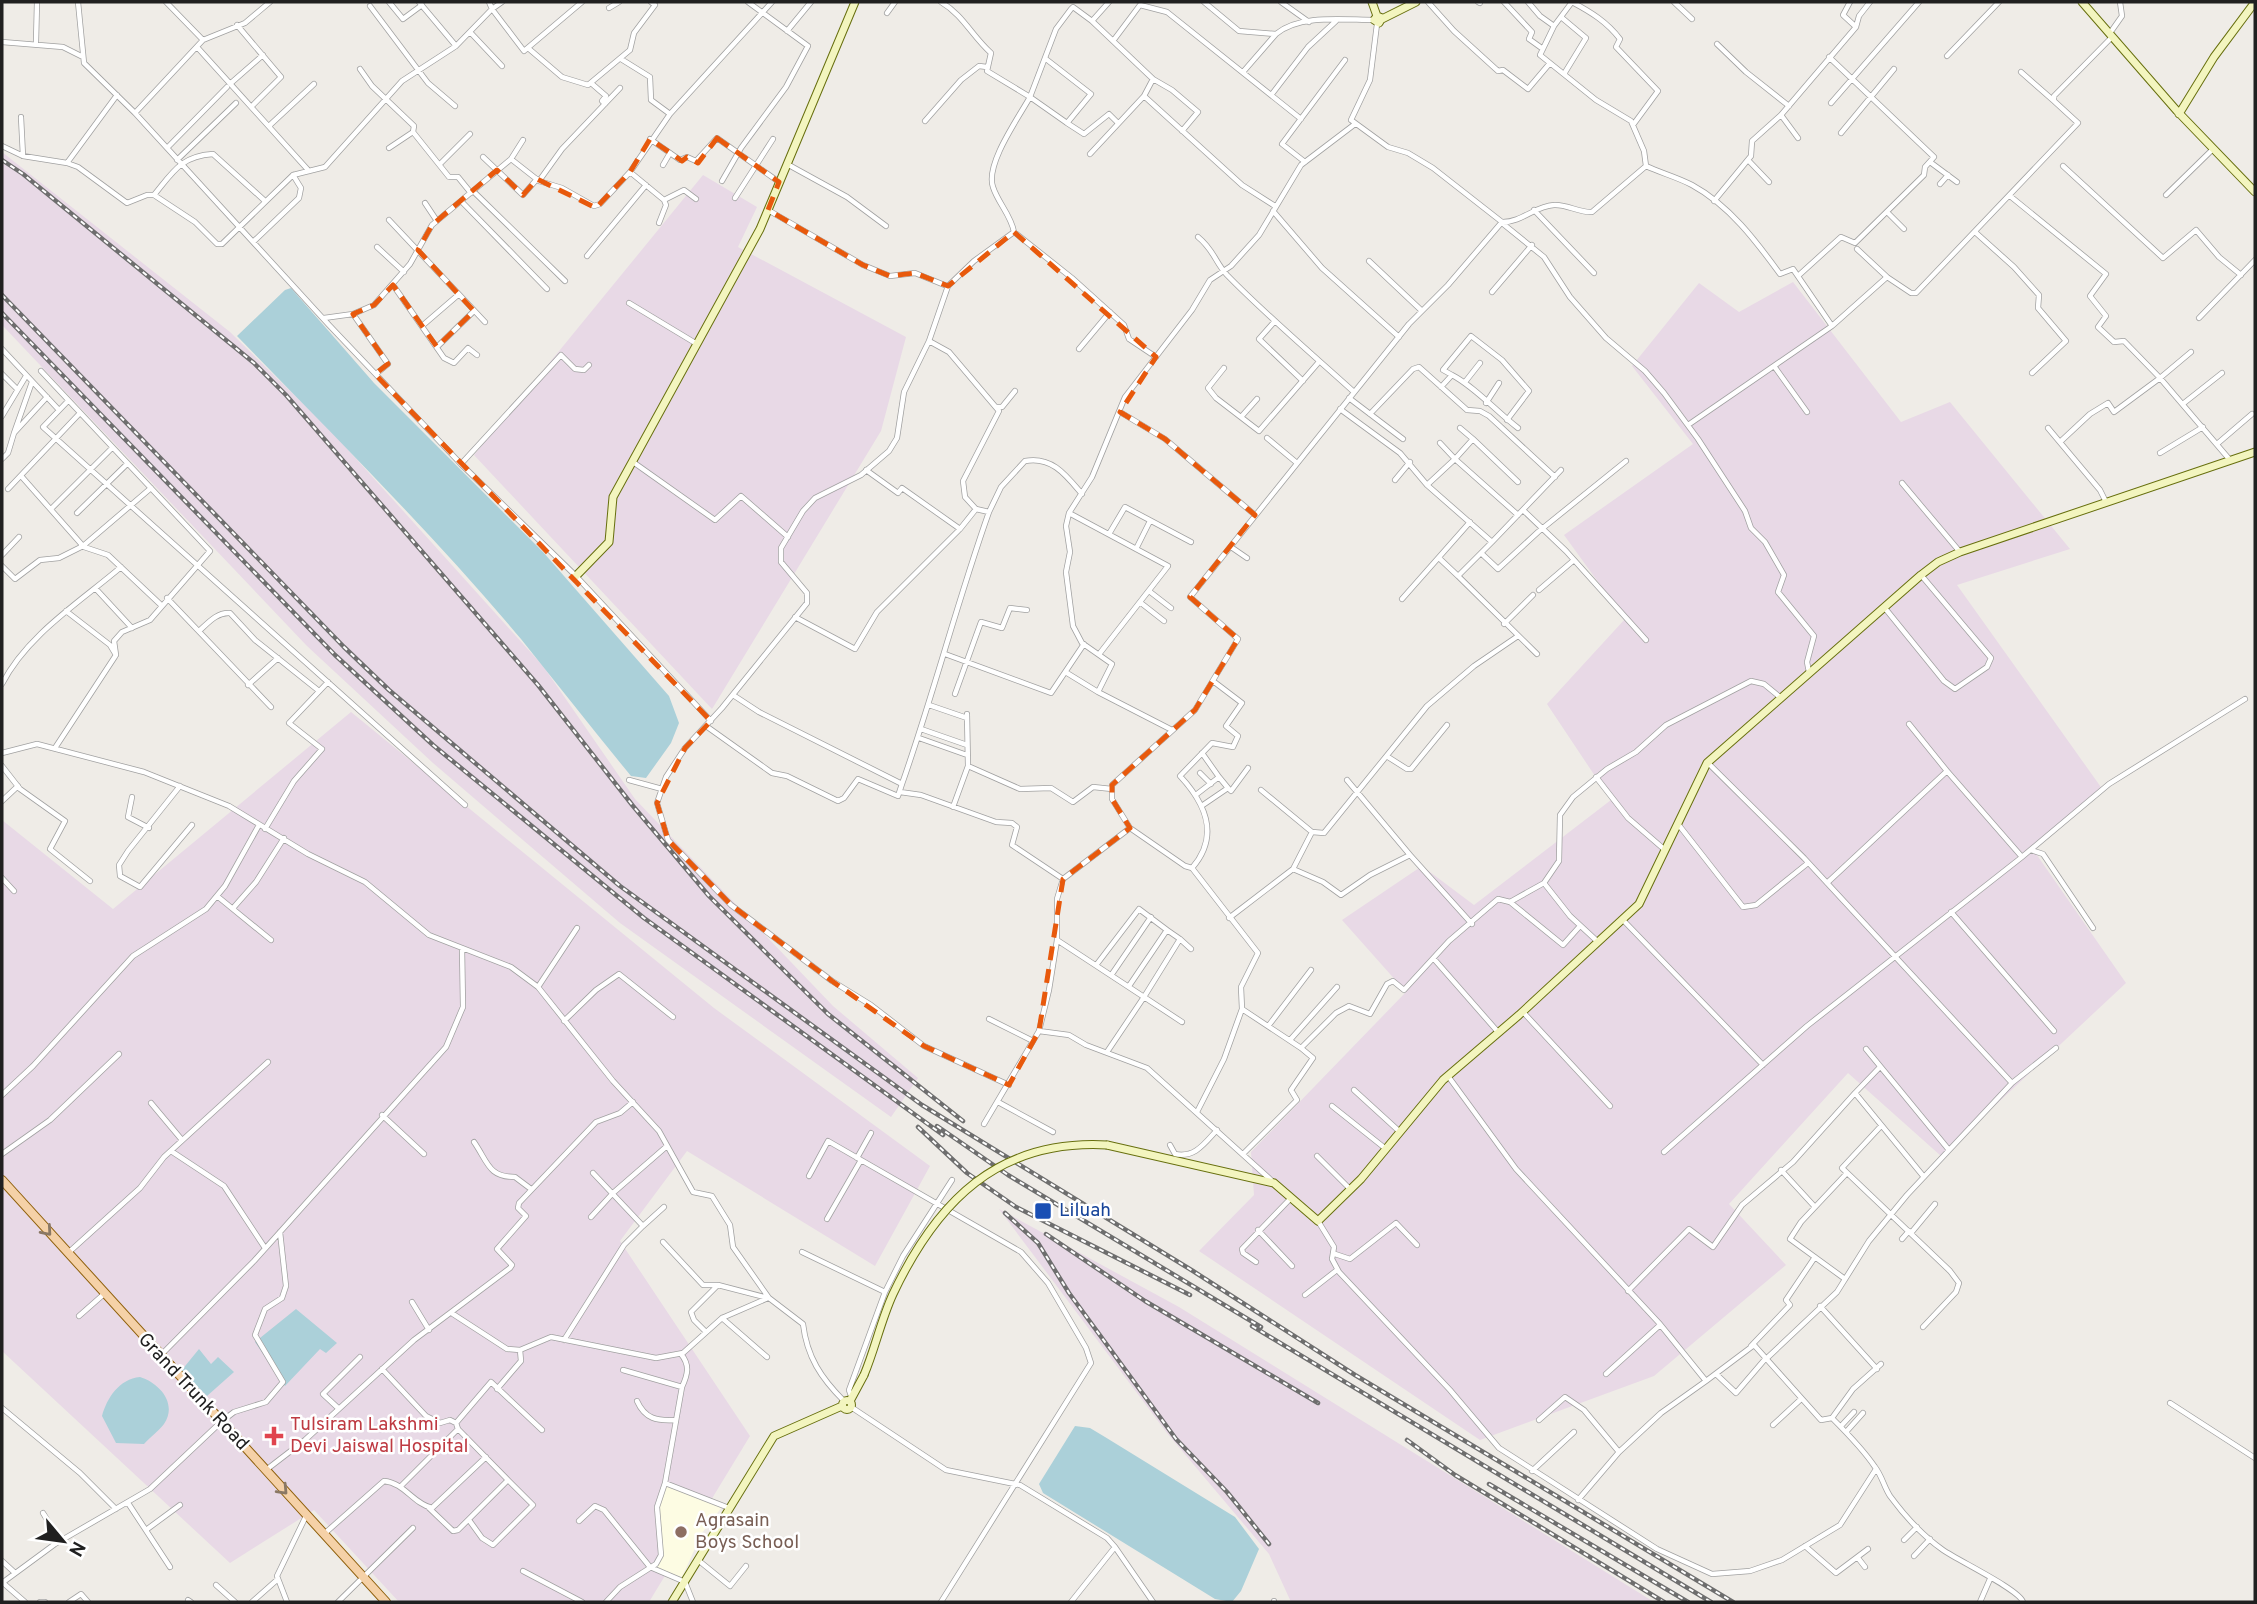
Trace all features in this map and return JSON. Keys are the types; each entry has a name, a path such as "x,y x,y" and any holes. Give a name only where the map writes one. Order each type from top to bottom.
{"main road":[{"name":"Grand Trunk Road","path":"2,1180 386,1602"}],"street":[{"path":"36,42 37,2"},
{"path":"78,2 84,63 135,113 375,374 461,464 576,576 711,721"},
{"path":"166,2 203,40"},
{"path":"135,113 203,40 237,25 270,2"},
{"path":"389,2 403,19 420,3 456,46"},
{"path":"489,2 524,51 582,2"},
{"path":"2,146 23,156 78,167 127,203 154,195 195,222 217,244 222,244 293,176 325,167 399,84 456,46 502,2"},
{"path":"609,8 619,2"},
{"path":"528,48 562,77 588,85 621,59 633,44 637,28 655,5 651,2"},
{"path":"722,181 786,87 808,46 748,2"},
{"path":"510,159 538,180 562,188 594,206 630,172 650,139 670,114 772,2"},
{"path":"787,30 811,2"},
{"path":"576,576 609,541 613,497 768,210 855,2"},
{"path":"887,13 895,2"},
{"path":"941,2 958,12 969,32 991,53 987,71 1084,134 1109,114 1118,122"},
{"path":"1068,2 1153,79 1172,90 1198,112 1182,131"},
{"path":"1092,21 1109,2"},
{"path":"1204,2 1239,31 1276,34"},
{"path":"1281,2 1308,22"},
{"path":"1373,2 1378,20 1370,80 1351,120 1388,147 1408,153 1433,168 1532,245 1544,257 1570,297 1606,338 1645,371 1688,425 1745,511 1751,528 1765,542 1784,575 1778,592 1814,636 1807,662 1809,672"},
{"path":"1244,72 1282,28 1308,22 1378,20 1416,2"},
{"path":"1428,2 1454,32 1498,71 1503,70 1528,89 1550,63"},
{"path":"1504,2 1532,32 1529,39 1543,49"},
{"path":"1509,7 1516,2"},
{"path":"1528,2 1540,16 1554,26"},
{"path":"1633,125 1658,91 1616,47 1620,40 1596,15 1572,2 1554,26 1540,55 1633,125 1644,151 1646,166"},
{"path":"1674,2 1692,19"},
{"path":"1850,2 1843,15 1856,27"},
{"path":"1714,201 1748,160 1752,141 1789,106 1856,27 1859,16 1870,2"},
{"path":"1830,103 1919,2"},
{"path":"1947,56 1999,2"},
{"path":"2082,2 2179,114 2255,192"},
{"path":"2054,100 2060,88 2111,35 2122,16 2120,2"},
{"path":"1113,41 1140,5 1155,4 1182,22 1301,118"},
{"path":"370,5 420,68 428,83 455,106"},
{"path":"1073,7 1056,29 1030,97 1007,137 994,168 992,186 1014,232 1124,325 1129,339 1156,357"},
{"path":"2179,114 2214,57 2254,7"},
{"path":"1561,18 1586,38 1564,74"},
{"path":"1272,94 1308,47 1336,21"},
{"path":"237,25 281,77 252,106"},
{"path":"470,32 502,66"},
{"path":"2,41 36,42 64,47 84,58"},
{"path":"1717,44 1746,72 1789,106"},
{"path":"197,47 309,171"},
{"path":"167,148 262,55"},
{"path":"1798,276 1841,237 1855,243 1924,175 1923,169 1933,155 1829,57"},
{"path":"621,59 650,77 651,100 670,114"},
{"path":"1046,59 1091,94 1067,123"},
{"path":"1305,162 1282,144 1345,60"},
{"path":"925,121 974,69 987,66"},
{"path":"360,69 363,76 414,126 414,132 449,177 458,177 565,281"},
{"path":"1841,133 1894,69"},
{"path":"1857,249 1886,277 1911,293 1916,293 2078,123 2021,72"},
{"path":"1090,154 1144,96 1153,79"},
{"path":"591,83 606,96 602,101 605,104"},
{"path":"270,125 314,84"},
{"path":"483,156 523,195 620,88"},
{"path":"67,163 117,95"},
{"path":"1144,96 1242,185 1274,209 1322,268 1399,337"},
{"path":"154,195 179,162 236,103"},
{"path":"1781,115 1798,138"},
{"path":"21,117 23,156"},
{"path":"1098,692 1112,664 1084,644 1073,626 1066,578 1070,552 1066,526 1069,513 1082,494 1125,397 1192,310 1210,279 1223,272 1259,235 1305,162 1355,124"},
{"path":"389,148 414,132"},
{"path":"440,163 470,134"},
{"path":"650,139 680,160 687,156 699,161 714,138 779,183"},
{"path":"323,318 353,314 374,305 404,272 437,221 510,159 523,139"},
{"path":"735,198 773,139"},
{"path":"2166,195 2213,149"},
{"path":"663,165 670,153"},
{"path":"179,162 194,155 213,154 265,201"},
{"path":"1748,160 1769,182"},
{"path":"1930,162 1957,182"},
{"path":"787,164 846,197 886,226"},
{"path":"1646,166 1691,185 1714,201 1751,235 1780,274 1793,269 1832,326"},
{"path":"1197,1112 1224,1059 1242,1009 1241,987 1258,953 1192,868 1153,847 1130,828 1112,799 1116,780 1195,710 1238,639 1190,597 1399,337 1502,222 1513,222 1534,210 1557,204 1592,212 1646,166"},
{"path":"2063,166 2163,258 2196,230 2219,257 2241,275"},
{"path":"630,172 664,200 666,205 659,223"},
{"path":"1940,184 1948,175"},
{"path":"253,242 299,198 301,188 293,176"},
{"path":"587,256 646,185"},
{"path":"664,200 684,190 696,199"},
{"path":"2010,196 2106,274 2090,296 2106,316 2098,327 2114,342 2124,341 2184,403 2231,461"},
{"path":"462,202 547,289"},
{"path":"425,203 437,221"},
{"path":"768,210 863,265 890,276 915,273 948,286"},
{"path":"1534,210 1594,273"},
{"path":"1887,212 1904,229"},
{"path":"390,220 485,322"},
{"path":"1009,1085 924,1046 732,905 668,840 657,803 685,748 733,695 807,603 807,593 781,562 781,548 803,510 815,498 866,470 889,451 897,438 904,393 929,341 948,286 974,261 1014,232"},
{"path":"1975,232 2014,267 2039,295 2038,309 2066,341 2032,373"},
{"path":"1198,237 1212,249 1223,272 1318,363 1354,392"},
{"path":"1492,292 1532,245"},
{"path":"377,247 404,272"},
{"path":"2199,317 2255,260"},
{"path":"1369,261 1422,311"},
{"path":"1688,425 1832,326 1886,277"},
{"path":"394,285 452,364 468,348 477,355"},
{"path":"422,326 458,295"},
{"path":"629,303 697,344"},
{"path":"437,347 474,311"},
{"path":"1079,349 1110,312"},
{"path":"353,314 388,364 375,374"},
{"path":"1275,321 1259,339 1303,381"},
{"path":"1507,420 1529,391 1503,360 1471,336 1443,370 1465,382 1486,403 1507,420 1518,428"},
{"path":"929,341 949,352 999,411 963,481 965,497 976,509 989,512"},
{"path":"2,349 59,410"},
{"path":"2060,442 2090,414 2108,403 2114,412 2191,352"},
{"path":"461,464 561,355 575,369 584,370 589,365"},
{"path":"1224,368 1208,388 1216,398 1259,431 1318,363"},
{"path":"1465,382 1480,363"},
{"path":"1774,366 1807,412"},
{"path":"1370,414 1417,367 1470,412 1480,411 1489,416 1555,477"},
{"path":"41,371 210,551 150,620 132,628 114,641 116,655 55,748"},
{"path":"2184,403 2221,373"},
{"path":"2,374 17,389"},
{"path":"1441,387 1452,375"},
{"path":"2,416 26,376"},
{"path":"2,459 8,453 32,382"},
{"path":"1486,403 1499,383"},
{"path":"14,433 57,388"},
{"path":"997,407 1002,407 1015,391"},
{"path":"1349,398 1403,439"},
{"path":"1241,417 1257,399"},
{"path":"68,401 43,427 465,805"},
{"path":"1340,409 1410,462 1427,485 1492,541"},
{"path":"8,489 80,412"},
{"path":"1120,412 1165,439 1255,515"},
{"path":"2217,444 2252,414"},
{"path":"2160,453 2203,427"},
{"path":"1460,428 1517,482"},
{"path":"2048,428 2100,490 2106,503"},
{"path":"1267,438 1297,463"},
{"path":"1427,485 1473,439"},
{"path":"1440,443 1518,515"},
{"path":"52,508 112,448"},
{"path":"1318,1221 1386,1149 1448,1076 1523,1012 1639,904 1707,763 1921,575 1938,562 1959,552 2255,452"},
{"path":"706,726 772,773 787,776 838,801 844,799 858,779 898,796 945,654 950,622 970,577 989,512 1007,477 1025,461 1040,460 1052,465 1082,494"},
{"path":"1481,553 1498,569 1542,529 1626,461"},
{"path":"632,462 715,520 741,496 788,537"},
{"path":"1395,480 1410,462"},
{"path":"77,513 127,464"},
{"path":"866,470 898,493 902,488 960,529"},
{"path":"1458,576 1561,470"},
{"path":"22,477 52,508 82,546 108,555 161,605"},
{"path":"1902,483 1959,552"},
{"path":"2,566 15,579 40,560 59,558 82,546 150,488"},
{"path":"1109,534 1125,507 1191,542"},
{"path":"795,618 855,649 877,612 960,529 976,509"},
{"path":"1524,511 1574,560 1646,640"},
{"path":"1069,513 1168,566 1100,653"},
{"path":"1136,549 1150,521"},
{"path":"1402,599 1470,522"},
{"path":"2,555 19,537"},
{"path":"1231,547 1247,558"},
{"path":"1439,558 1537,654"},
{"path":"1539,590 1574,560"},
{"path":"2,684 15,662 66,611 121,567"},
{"path":"1884,607 1944,681 1955,689 1987,667 1991,658 1921,575"},
{"path":"96,589 132,628"},
{"path":"1149,591 1171,608"},
{"path":"1504,624 1533,595"},
{"path":"167,598 247,685 271,707"},
{"path":"1140,603 1164,621"},
{"path":"955,694 982,621 1002,628 1010,608 1027,610"},
{"path":"66,611 110,645 116,655"},
{"path":"199,631 223,612 230,613 319,691"},
{"path":"1261,790 1312,832 1324,833 1359,795 1427,706 1474,666 1518,636"},
{"path":"945,654 1051,693 1084,644"},
{"path":"247,685 279,658"},
{"path":"1067,673 1172,730"},
{"path":"1192,868 1206,844 1209,827 1197,794 1180,776 1212,743 1233,747 1238,736 1226,726 1242,703 1213,681"},
{"path":"1510,902 1544,883 1559,861 1557,842 1563,808 1596,777 1636,752 1666,725 1723,698 1751,681 1764,684 1781,698"},
{"path":"265,829 294,781 322,749 289,723 328,682"},
{"path":"733,695 759,712 902,784"},
{"path":"1664,1152 1894,955 2022,857 2109,783 2245,699"},
{"path":"929,705 967,716 968,766 953,807"},
{"path":"1909,724 2022,857"},
{"path":"1388,757 1411,769 1447,725"},
{"path":"921,729 967,745"},
{"path":"918,738 967,755"},
{"path":"2,752 37,744 55,748 144,772 229,806 265,829 365,882 429,935 492,958 538,987 667,1146 693,1192 712,1196 730,1226 733,1247 769,1298"},
{"path":"1202,753 1228,788"},
{"path":"1707,763 1808,863 2012,1083"},
{"path":"2,766 18,786 65,821 50,849 90,881"},
{"path":"968,766 1020,789 1051,788 1073,802 1093,787 1112,789"},
{"path":"1203,805 1228,788 1231,790 1248,768"},
{"path":"1827,883 1947,771"},
{"path":"1200,773 1211,784"},
{"path":"1197,794 1219,777"},
{"path":"1596,777 1628,818 1665,850"},
{"path":"629,780 662,789"},
{"path":"1347,780 1472,924"},
{"path":"2,801 18,786"},
{"path":"180,786 119,865 120,876 140,887 150,879 192,825"},
{"path":"900,792 996,822 1012,823 1017,827 1013,845 1063,879"},
{"path":"132,797 128,817 149,828"},
{"path":"1678,824 1743,907 1756,905 1808,863"},
{"path":"2,1095 33,1066 133,956 206,909 217,896 259,825"},
{"path":"984,1124 1039,1031 1049,990 1056,940 1057,899 1063,879 1130,828"},
{"path":"1229,918 1293,869 1312,832"},
{"path":"234,907 256,882 284,838"},
{"path":"2030,850 2043,854 2093,928"},
{"path":"1293,869 1323,882 1340,895 1370,875 1410,855"},
{"path":"2,878 14,891"},
{"path":"1544,883 1580,926 1598,942"},
{"path":"217,896 234,907 271,940"},
{"path":"1301,1048 1336,1013 1349,1006 1370,1014 1387,984 1393,981 1405,990 1449,941 1499,899 1510,902 1563,944 1580,926"},
{"path":"1097,964 1136,909 1151,917 1191,949"},
{"path":"1951,912 2054,1031"},
{"path":"1112,974 1151,917"},
{"path":"1623,920 1763,1065"},
{"path":"538,987 577,928"},
{"path":"1129,985 1167,930"},
{"path":"1107,1052 1180,939"},
{"path":"1056,940 1097,964 1182,1022"},
{"path":"160,1356 265,1248 446,1047 463,1007 462,948"},
{"path":"1434,959 1498,1033"},
{"path":"1269,1025 1311,970"},
{"path":"564,1021 596,990 620,974 673,1017"},
{"path":"1290,1040 1337,987"},
{"path":"1242,1009 1269,1025 1313,1058 1291,1090 1297,1100 1243,1154"},
{"path":"1523,1012 1610,1107"},
{"path":"989,1019 1033,1041"},
{"path":"1039,1031 1069,1035 1147,1068 1318,1221 1335,1254 1350,1259 1396,1223 1418,1245"},
{"path":"1716,1374 1736,1393 1766,1358 1837,1292 1869,1241 1949,1150 2012,1083 2056,1048"},
{"path":"1866,1049 1949,1150"},
{"path":"2,1154 50,1119 119,1054"},
{"path":"67,1254 140,1188 170,1151 268,1062"},
{"path":"1628,1291 1689,1229 1713,1247 1742,1205 1793,1162 1879,1068"},
{"path":"1448,1076 1516,1169 1660,1325 1706,1381"},
{"path":"1354,1090 1400,1132"},
{"path":"1855,1093 1924,1177"},
{"path":"265,1471 305,1440 429,1329 453,1314 510,1268 512,1265 497,1249 526,1216 518,1208 519,1203 596,1122 620,1113 633,1102"},
{"path":"998,1102 1053,1132"},
{"path":"151,1104 182,1140"},
{"path":"1332,1106 1386,1149"},
{"path":"382,1115 424,1154"},
{"path":"1881,1126 1842,1168 1959,1283 1956,1292 1923,1327"},
{"path":"1170,1145 1175,1153 1186,1156 1198,1151 1217,1130"},
{"path":"827,1219 871,1133"},
{"path":"809,1176 828,1141 1021,1252 1054,1293 1086,1348 1091,1363 941,1602"},
{"path":"474,1142 495,1174 504,1178 515,1177 531,1189"},
{"path":"672,1602 774,1436 848,1402 864,1375 894,1294 922,1243 958,1194 988,1171 1056,1145 1084,1144 1107,1145 1274,1183"},
{"path":"591,1217 613,1193 667,1146"},
{"path":"170,1151 225,1186 265,1248"},
{"path":"1317,1156 1350,1189"},
{"path":"1781,1170 1815,1207"},
{"path":"593,1173 643,1226"},
{"path":"1845,1279 1790,1239 1847,1173"},
{"path":"848,1402 849,1390 885,1292 903,1256 952,1180"},
{"path":"1256,1262 1241,1250 1291,1198"},
{"path":"1902,1239 1935,1205"},
{"path":"564,1340 624,1245 664,1206"},
{"path":"1258,1230 1292,1266"},
{"path":"25,1602 2,1582 60,1541 158,1483 220,1422 234,1412 266,1402 283,1382 255,1335 265,1309 282,1298 286,1286 280,1231"},
{"path":"663,1242 703,1284 754,1292 769,1298 803,1324 806,1345 821,1378 848,1402 946,1470 1016,1484 1107,1538 1153,1602"},
{"path":"802,1252 885,1292"},
{"path":"1335,1254 1332,1259 1337,1270 1459,1399 1499,1448 1657,1549 1712,1574 1750,1571 1782,1560 1840,1525 1877,1468"},
{"path":"1578,1500 1619,1452 1661,1413 1716,1374 1780,1320 1790,1305 1786,1300 1815,1257"},
{"path":"1306,1295 1337,1270"},
{"path":"705,1331 694,1321 691,1311 718,1285"},
{"path":"79,1316 104,1294"},
{"path":"453,1314 507,1349 520,1350 551,1337 641,1357 680,1353 722,1318 769,1298"},
{"path":"412,1302 429,1329"},
{"path":"1750,1347 1754,1345 1800,1401 1821,1420 1832,1418 1853,1389 1879,1367 1820,1306"},
{"path":"722,1318 767,1357"},
{"path":"1606,1374 1660,1325"},
{"path":"497,1389 521,1361 520,1350"},
{"path":"606,1602 620,1587 650,1567 661,1555 657,1507 682,1387 688,1372 687,1363 680,1353"},
{"path":"338,1408 323,1394 360,1357"},
{"path":"382,1369 426,1416 440,1423 450,1420 457,1426 533,1504 493,1545 482,1538 469,1520"},
{"path":"623,1370 682,1387"},
{"path":"401,1486 457,1426 491,1382 542,1430"},
{"path":"1539,1420 1565,1397 1584,1410 1619,1452"},
{"path":"637,1401 647,1416 655,1420 675,1420"},
{"path":"1773,1424 1800,1401"},
{"path":"2170,1403 2255,1458"},
{"path":"2,1408 80,1473 116,1509"},
{"path":"1841,1426 1854,1412"},
{"path":"1846,1432 1863,1413"},
{"path":"1832,1418 1877,1468 1888,1494 1917,1527 1930,1539 1990,1579 2021,1595 2024,1602"},
{"path":"1532,1471 1574,1432"},
{"path":"429,1508 439,1502 486,1457"},
{"path":"324,1534 384,1481 401,1486 453,1531 469,1520 508,1480"},
{"path":"664,1483 730,1509"},
{"path":"128,1503 170,1567"},
{"path":"146,1530 180,1505"},
{"path":"579,1521 595,1506 604,1510 650,1567 685,1582 693,1602"},
{"path":"43,1513 60,1541"},
{"path":"252,1602 278,1579 306,1515"},
{"path":"1904,1541 1917,1527"},
{"path":"338,1602 414,1528"},
{"path":"1914,1556 1930,1539"},
{"path":"1805,1546 1836,1573 1868,1549"},
{"path":"1071,1602 1115,1547"},
{"path":"1858,1558 1865,1567"},
{"path":"698,1560 730,1586 746,1566"},
{"path":"2,1561 15,1573"},
{"path":"523,1571 582,1602"},
{"path":"278,1579 287,1602"},
{"path":"1980,1602 1990,1579"},
{"path":"216,1585 235,1602"},
{"path":"69,1602 81,1594 88,1602"}],"highlighted area":[{"path":"717,138 779,182 768,210 863,265 890,276 915,273 948,286 1014,232 1156,357 1120,412 1165,439 1255,515 1190,597 1238,639 1195,710 1112,785 1112,799 1130,828 1063,879 1039,1031 1009,1085 924,1046 832,981 731,905 668,840 657,803 685,748 711,721 375,374 388,364 353,314 374,305 393,285 437,347 474,311 418,250 432,225 497,170 523,195 537,179 596,208 630,172 650,139 682,161 687,157 698,163"}],"shaded area":[{"path":"2,152 230,332 332,432 543,666 635,799 833,1006 918,1078 891,1117 620,923 433,763 307,646 2,325"},
{"path":"703,175 757,207 738,247 906,337 881,431 712,709 474,455"},
{"path":"1793,282 1901,422 1950,402 2070,549 1957,585 2103,790 2032,848 2126,983 1941,1156 1848,1073 1729,1204 1786,1265 1654,1376 1480,1440 1199,1251 1254,1195 1251,1152 1406,992 1342,920 1422,866 1474,905 1611,800 1547,704 1625,619 1564,535 1693,444 1632,366 1699,283 1739,312"},
{"path":"351,712 714,1008 930,1166 875,1266 687,1151 620,1241 750,1436 649,1602 399,1602 314,1510 230,1563 2,1351 2,820 113,909"},
{"path":"999,1209 1179,1307 1654,1602 1291,1602 1269,1554 1167,1433"},
{"name":"Agrasain Boys School","path":"666,1486 722,1507 702,1533 682,1577 653,1568 663,1556 659,1507"}],"water":[{"path":"291,288 374,383 543,552 669,696 679,723 671,743 646,778 631,776 521,639 453,561 237,336 285,290"},
{"path":"296,1309 337,1343 326,1353 320,1349 285,1386 255,1342"},
{"path":"199,1349 211,1364 218,1357 234,1372 207,1396 181,1371"},
{"path":"140,1377 160,1389 168,1401 168,1416 162,1427 144,1444 116,1443 102,1416 104,1409 120,1385"},
{"path":"1075,1426 1090,1428 1235,1517 1259,1549 1241,1591 1232,1602 1215,1599 1043,1493 1039,1484"}],"railway":[{"path":"2,160 23,174 254,363 286,395 538,685 633,806 709,896 828,1014 963,1121"},
{"path":"2,295 344,647 389,690 620,886 922,1105 1193,1271 1355,1375 1733,1602"},
{"path":"2,313 335,655 433,745 644,918 943,1135"},
{"path":"937,1126 1008,1175 1261,1327"},
{"path":"918,1127 967,1173 1016,1207 1190,1295"},
{"path":"1005,1213 1038,1243 1069,1293 1176,1439 1227,1492 1269,1544"},
{"path":"1046,1234 1145,1301 1318,1403"},
{"path":"1252,1326 1711,1602"},
{"path":"1407,1440 1455,1475 1664,1602"},
{"path":"1489,1484 1688,1602"}],"place":[{"name":"Liluah","path":"1043,1211"},
{"name":"Tulsiram Lakshmi Devi Jaiswal Hospital","path":"274,1436"},
{"name":"Agrasain Boys School","path":"681,1532"}]}
